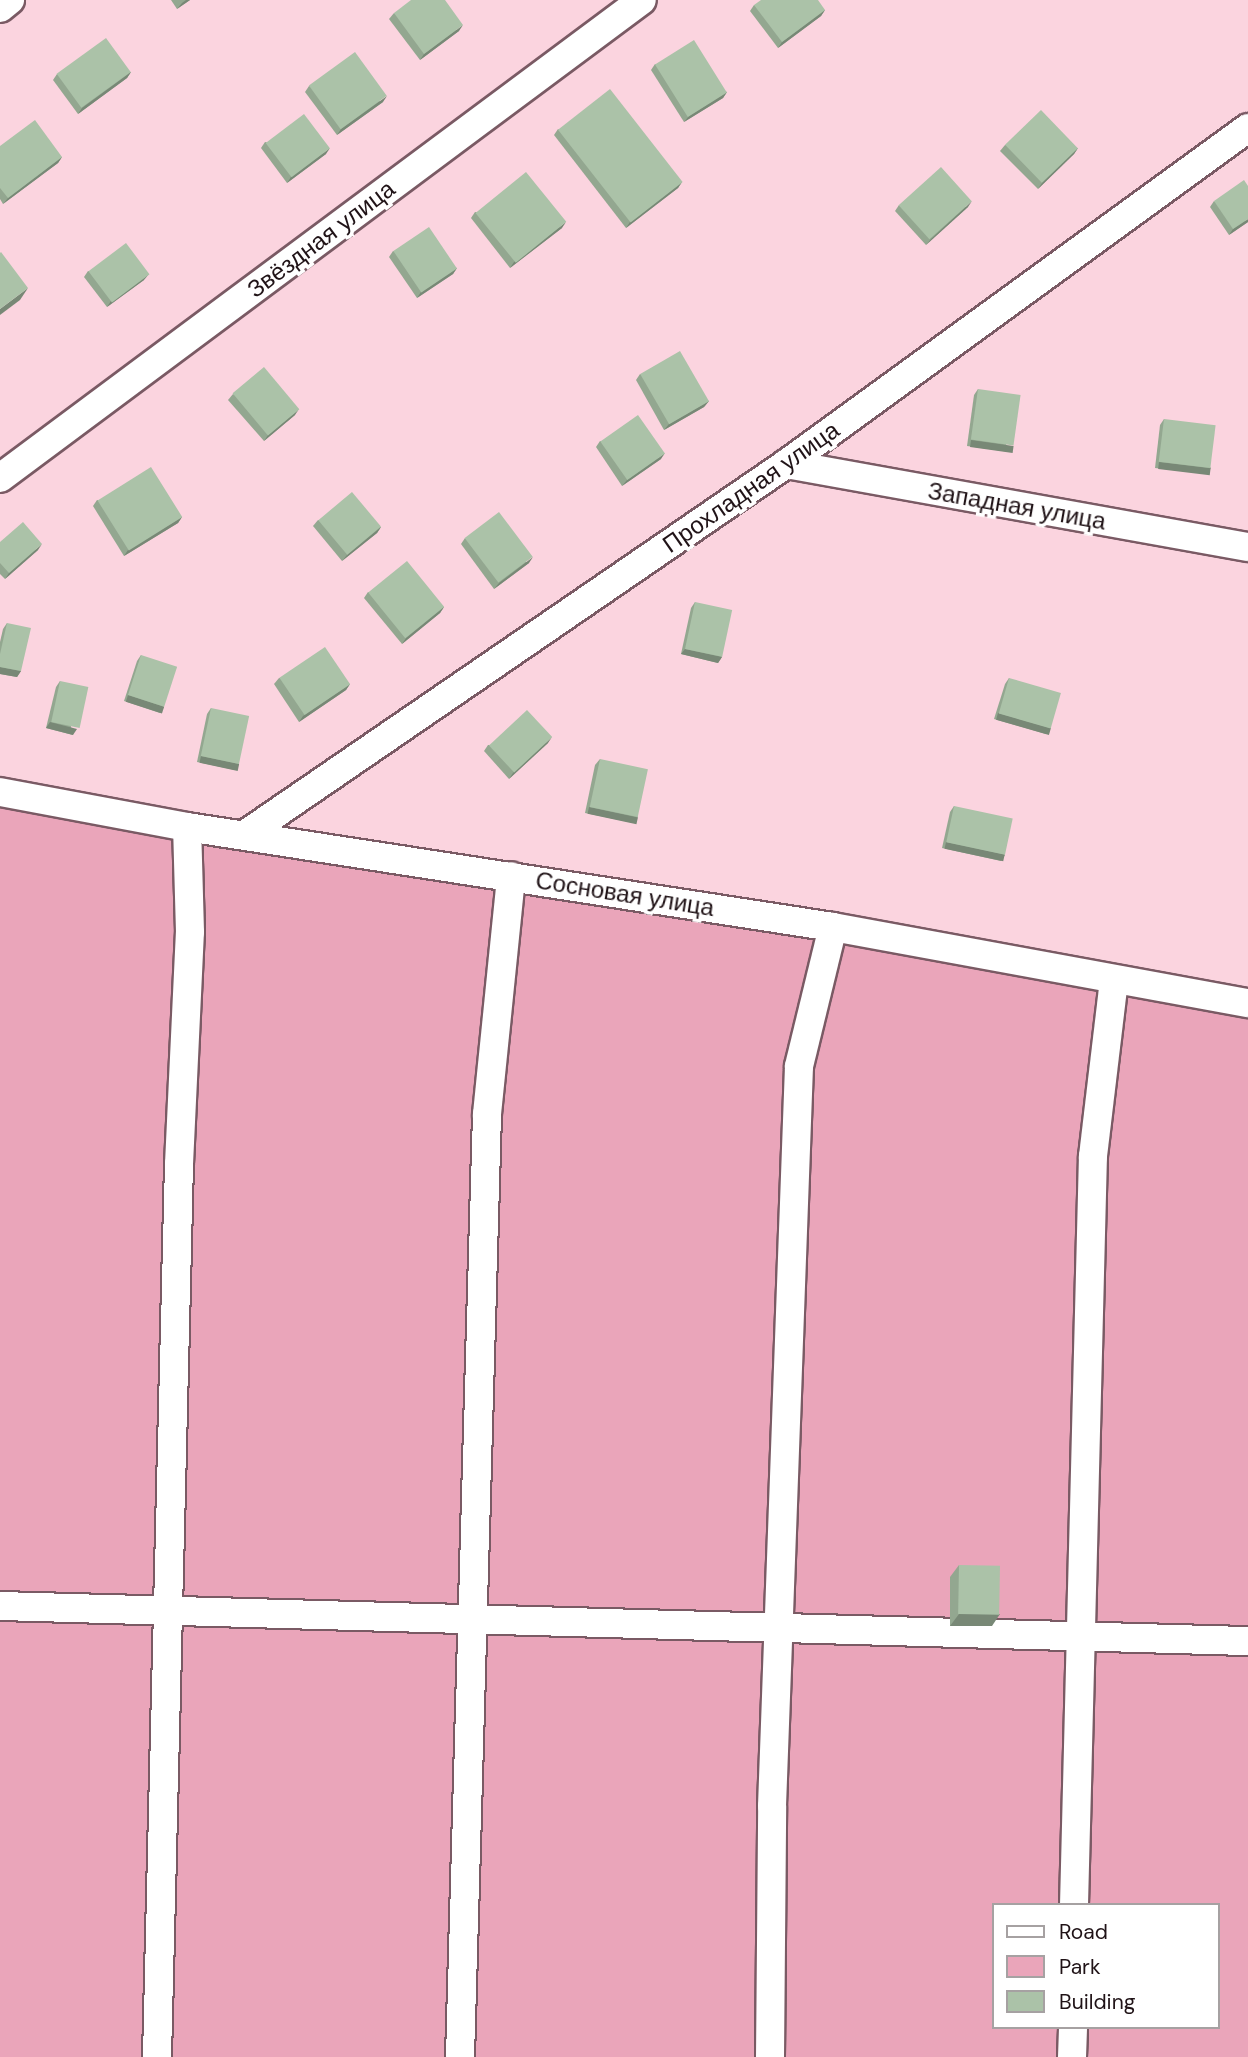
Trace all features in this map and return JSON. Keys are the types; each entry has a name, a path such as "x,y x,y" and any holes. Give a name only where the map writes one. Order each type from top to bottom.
{"street":[{"path":"0,8 10,0"},
{"name":"Звёздная улица","path":"0,478 642,0"},
{"name":"Прохладная улица","path":"246,834 786,464 1248,128"},
{"name":"Западная улица","path":"786,464 1248,547"},
{"name":"Сосновая улица","path":"0,792 187,827 246,834 833,927 1114,981 1248,1003"},
{"path":"157,2057 180,1164 190,932 187,827"},
{"path":"460,2057 468,1706 475,1620 487,1114 511,876"},
{"path":"770,2057 772,1806 781,1629 799,1066 833,927"},
{"path":"1074,1903 1093,1156 1114,981"},
{"path":"0,1606 1248,1641"},
{"path":"1072,2057 1073,2029"}],"green space":[{"path":"0,805 246,834 1248,1015 1248,2057 0,2057"}],"building":[{"path":"411,0 445,0 463,25 424,54 394,13"},
{"path":"761,0 818,0 825,10 782,42 754,5"},
{"path":"106,38 131,72 81,108 57,74"},
{"path":"694,40 727,93 688,117 655,64"},
{"path":"355,52 387,96 341,129 309,86"},
{"path":"610,89 683,182 631,223 558,130"},
{"path":"1041,110 1078,148 1042,183 1005,145"},
{"path":"304,114 330,148 292,177 266,143"},
{"path":"35,120 62,157 8,198 0,188 0,146"},
{"path":"941,167 972,201 929,239 899,205"},
{"path":"526,172 566,222 516,263 475,213"},
{"path":"1244,180 1248,186 1248,219 1233,229 1214,201"},
{"path":"429,227 457,268 421,292 393,251"},
{"path":"126,243 149,274 112,302 88,271"},
{"path":"0,253 28,288 0,309"},
{"path":"680,351 709,401 669,424 640,374"},
{"path":"264,367 299,409 268,435 233,393"},
{"path":"978,389 1021,395 1013,445 971,440"},
{"path":"638,415 665,454 627,480 600,441"},
{"path":"1164,419 1216,425 1210,468 1159,462"},
{"path":"151,467 182,517 129,550 98,500"},
{"path":"352,492 381,526 347,555 318,520"},
{"path":"499,512 533,557 498,583 465,538"},
{"path":"23,522 42,544 9,573 0,563 0,542"},
{"path":"407,561 444,607 405,638 368,592"},
{"path":"695,602 732,610 722,657 685,649"},
{"path":"7,623 31,628 21,671 0,667"},
{"path":"325,647 350,684 305,715 279,678"},
{"path":"141,655 177,667 164,707 128,695"},
{"path":"1009,678 1061,693 1051,728 999,714"},
{"path":"60,681 88,687 80,728 51,722"},
{"path":"211,708 249,716 239,764 201,756"},
{"path":"527,710 552,737 514,773 489,745"},
{"path":"600,759 648,769 638,817 590,807"},
{"path":"954,806 1013,818 1005,855 946,842"},
{"path":"959,1565 1000,1566 999,1615 958,1614"}]}
